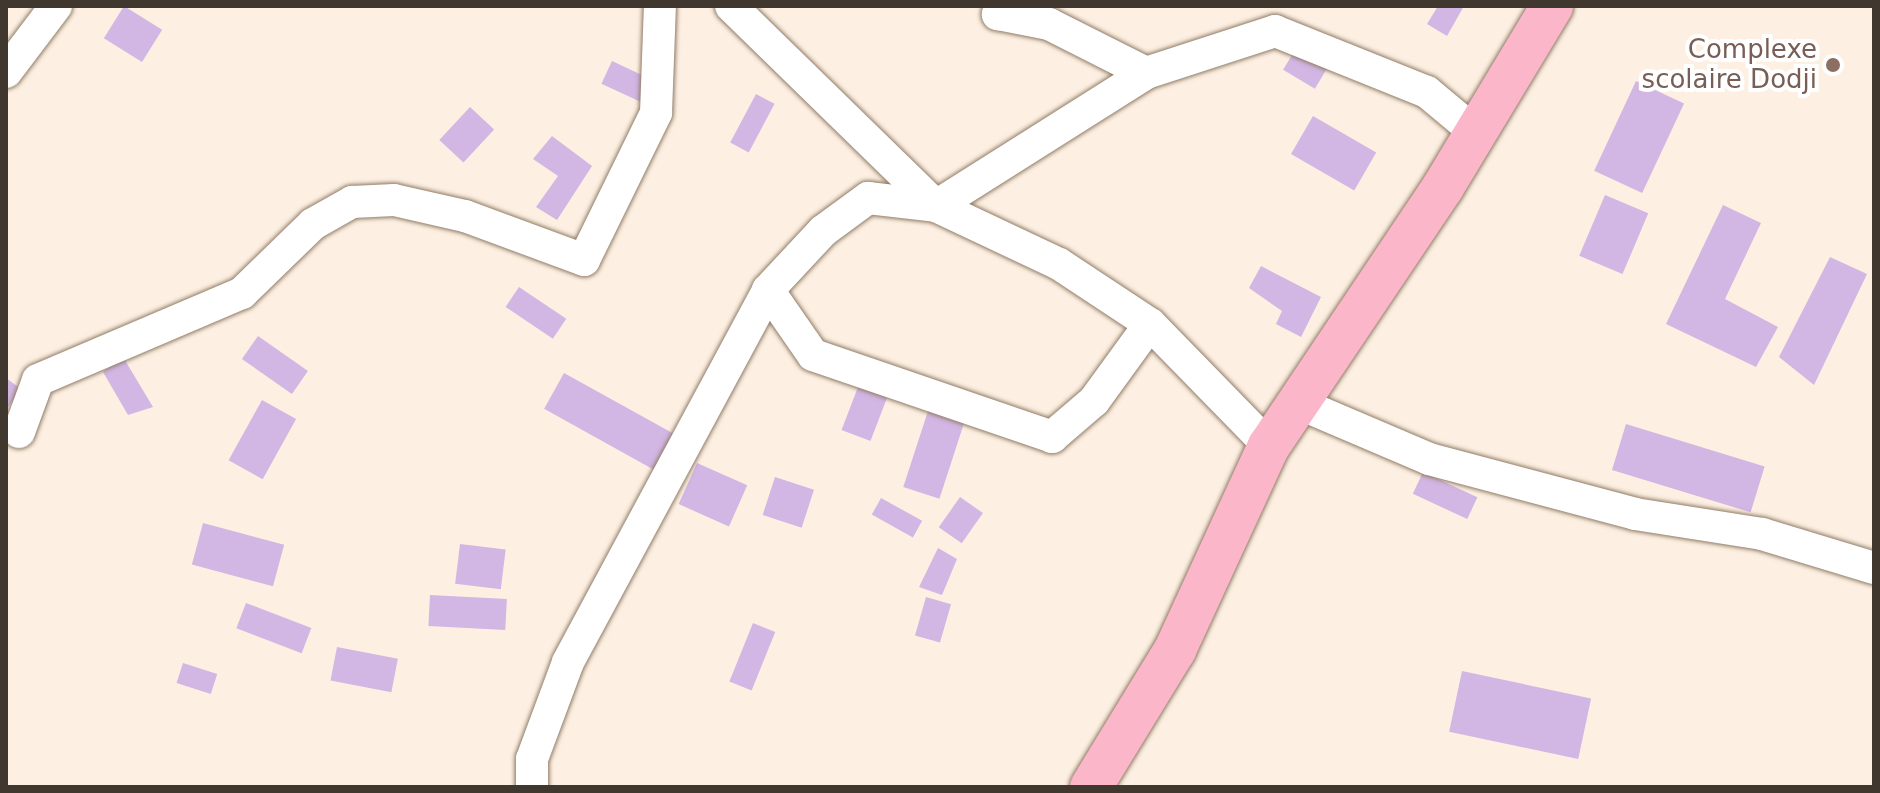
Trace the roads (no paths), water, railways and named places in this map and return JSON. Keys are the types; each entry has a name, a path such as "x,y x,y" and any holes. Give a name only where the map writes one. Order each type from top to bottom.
{"main road":[{"path":"1092,786 1175,650 1269,446 1476,133 1552,6"}],"street":[{"path":"11,53 56,6"},
{"path":"19,432 38,380 242,293 313,224 352,202 394,200 478,219 584,260 656,113 663,67 660,6"},
{"path":"731,6 936,206"},
{"path":"1001,6 998,14 1049,24 1146,73"},
{"path":"936,206 1146,73 1275,31 1427,92 1476,133"},
{"path":"532,787 532,759 568,662 768,290 823,231 868,198 936,206 1059,264 1150,324 1269,446"},
{"path":"768,290 813,355 1052,437 1094,401 1150,324"},
{"path":"1298,403 1429,459 1635,514 1750,531 1874,568"}],"place":[{"name":"Complexe scolaire Dodji","path":"1833,65"}]}
